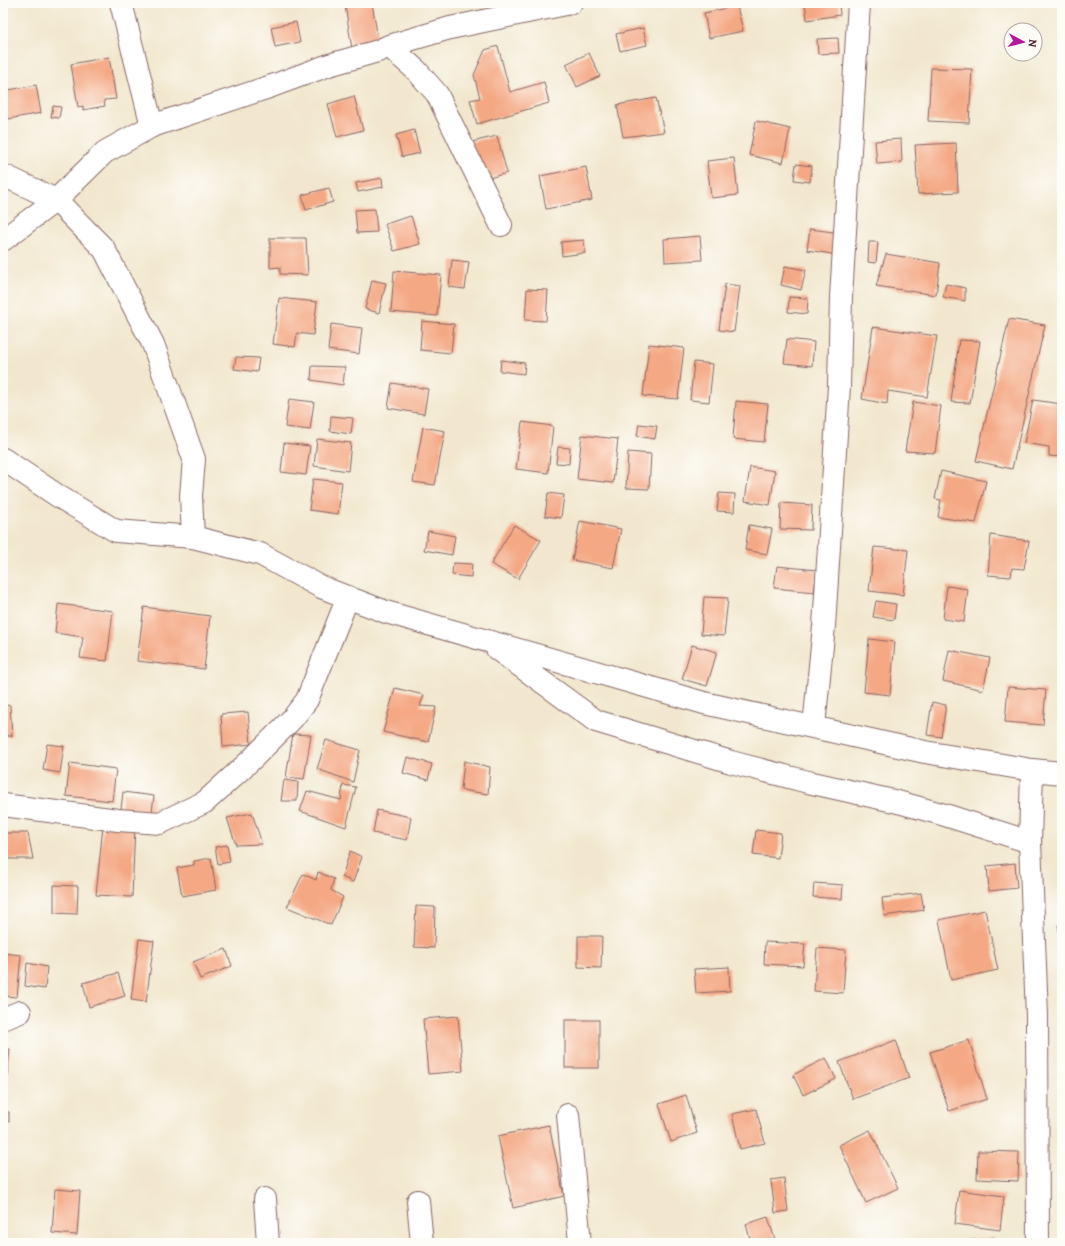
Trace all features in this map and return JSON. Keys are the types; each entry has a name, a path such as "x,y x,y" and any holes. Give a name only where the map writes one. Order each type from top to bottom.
{"street":[{"path":"121,3 152,126"},
{"path":"3,240 56,200 105,152 152,126 272,86 329,65 378,52 388,46 450,28 571,3"},
{"path":"814,726 824,626 832,508 839,386 841,298 859,3"},
{"path":"388,46 417,71 437,94 501,225"},
{"path":"3,175 56,200 104,249 153,344 194,459 191,496 193,538"},
{"path":"3,459 58,496 116,531 193,538 260,554 321,586 386,612 704,703 814,726 925,752 1062,774"},
{"path":"3,805 118,820 160,823 205,802 288,723 307,700 348,597"},
{"path":"483,639 596,721 731,762 808,782 898,802 1030,842"},
{"path":"1032,770 1030,842 1037,1015 1038,1243"},
{"path":"568,1115 580,1243"},
{"path":"265,1199 268,1243"},
{"path":"418,1201 422,1243"}],"building":[{"path":"372,3 379,45 352,49 345,5"},
{"path":"805,3 839,3 840,15 807,20"},
{"path":"737,6 743,31 709,38 704,13"},
{"path":"296,22 300,42 275,47 271,27"},
{"path":"643,28 647,45 620,51 616,34"},
{"path":"838,38 839,53 818,54 817,39"},
{"path":"498,46 510,92 544,82 549,103 477,124 470,100 480,98 474,75 485,50"},
{"path":"589,53 600,76 577,87 566,64"},
{"path":"109,57 116,99 104,100 105,106 83,110 83,106 78,107 71,64"},
{"path":"931,68 972,69 969,123 928,121"},
{"path":"36,85 41,113 3,120 3,91"},
{"path":"354,96 363,130 337,137 328,104"},
{"path":"656,98 664,132 623,137 617,105"},
{"path":"53,106 61,107 59,118 51,117"},
{"path":"756,121 790,129 783,163 749,155"},
{"path":"414,130 420,153 402,157 396,135"},
{"path":"497,136 507,173 482,180 472,142"},
{"path":"901,139 902,162 877,164 875,141"},
{"path":"956,143 958,192 918,194 915,145"},
{"path":"734,158 738,195 711,198 707,161"},
{"path":"796,164 812,166 810,182 794,180"},
{"path":"586,167 592,200 546,209 540,176"},
{"path":"382,178 383,187 358,192 356,183"},
{"path":"329,188 333,202 306,210 302,195"},
{"path":"375,209 377,232 357,233 355,210"},
{"path":"411,216 420,244 394,251 385,224"},
{"path":"810,229 841,233 838,255 807,250"},
{"path":"700,236 702,260 665,262 664,239"},
{"path":"270,238 306,238 308,275 280,274 280,267 270,268"},
{"path":"584,240 585,253 562,256 561,242"},
{"path":"869,242 878,242 876,263 868,262"},
{"path":"886,254 940,263 936,295 876,286"},
{"path":"452,260 469,262 465,289 449,287"},
{"path":"785,266 806,270 801,290 781,285"},
{"path":"394,271 441,275 437,316 391,312"},
{"path":"372,280 386,283 379,313 365,309"},
{"path":"725,284 740,286 734,332 719,330"},
{"path":"946,284 965,288 965,301 943,297"},
{"path":"527,289 548,290 546,321 525,320"},
{"path":"789,297 808,298 807,314 788,312"},
{"path":"279,298 317,302 313,335 297,333 295,347 273,344"},
{"path":"1009,319 1045,325 1012,469 976,461"},
{"path":"422,321 454,324 451,353 420,350"},
{"path":"331,324 362,328 359,354 328,350"},
{"path":"873,327 937,336 927,397 888,391 887,404 862,399"},
{"path":"787,339 814,342 812,366 784,363"},
{"path":"959,340 980,341 970,403 951,402"},
{"path":"649,344 684,348 678,399 643,396"},
{"path":"236,357 259,358 257,372 234,369"},
{"path":"501,360 525,363 524,374 500,371"},
{"path":"694,362 713,364 709,402 690,400"},
{"path":"312,366 345,367 343,385 311,380"},
{"path":"392,383 428,389 424,414 388,408"},
{"path":"289,399 314,402 310,430 285,427"},
{"path":"1033,400 1062,404 1062,457 1049,456 1049,447 1024,443"},
{"path":"736,401 768,404 764,442 733,439"},
{"path":"913,402 941,406 935,453 905,451"},
{"path":"331,416 353,418 351,434 330,431"},
{"path":"522,422 553,426 548,473 516,469"},
{"path":"639,424 657,426 655,439 637,436"},
{"path":"423,427 445,431 435,485 413,482"},
{"path":"582,435 618,439 613,483 577,479"},
{"path":"317,439 351,443 348,471 314,466"},
{"path":"284,443 310,446 306,475 281,472"},
{"path":"558,447 570,448 569,464 556,463"},
{"path":"628,452 651,454 649,489 626,488"},
{"path":"750,467 775,471 770,505 745,501"},
{"path":"941,471 986,481 976,523 938,517 941,500 935,499"},
{"path":"313,479 342,482 338,514 309,510"},
{"path":"548,493 564,495 561,518 545,516"},
{"path":"719,493 735,494 734,512 717,511"},
{"path":"781,503 812,505 811,530 780,529"},
{"path":"580,521 621,529 613,568 572,560"},
{"path":"514,525 541,540 518,579 491,564"},
{"path":"749,525 772,529 767,554 745,550"},
{"path":"428,531 455,536 452,555 424,550"},
{"path":"991,535 1029,541 1024,569 1012,568 1011,577 988,575"},
{"path":"874,547 908,550 903,595 869,591"},
{"path":"453,563 472,564 471,577 452,575"},
{"path":"777,566 817,570 814,592 774,588"},
{"path":"947,586 968,589 964,622 943,619"},
{"path":"704,597 728,598 724,636 701,634"},
{"path":"876,601 896,604 894,620 873,617"},
{"path":"58,604 113,611 107,661 80,658 83,637 55,633"},
{"path":"144,607 210,616 204,669 137,661"},
{"path":"869,639 895,642 890,695 864,692"},
{"path":"692,645 717,652 707,686 682,679"},
{"path":"949,650 990,658 983,690 943,681"},
{"path":"1008,687 1046,690 1043,725 1005,722"},
{"path":"395,688 424,695 420,706 436,707 428,742 383,732"},
{"path":"932,702 946,705 941,737 927,735"},
{"path":"10,705 12,736 3,736 3,706"},
{"path":"248,712 251,744 223,747 221,714"},
{"path":"293,734 311,735 304,779 286,777"},
{"path":"326,740 360,750 353,782 317,769"},
{"path":"47,744 64,746 60,773 43,770"},
{"path":"407,757 432,764 428,780 403,773"},
{"path":"464,761 490,767 488,794 461,790"},
{"path":"70,763 116,769 112,801 66,796"},
{"path":"284,780 298,782 297,801 281,801"},
{"path":"343,785 356,787 346,827 300,811 307,791 341,800"},
{"path":"123,792 154,796 152,812 121,809"},
{"path":"377,810 411,817 407,840 373,833"},
{"path":"252,813 262,844 236,845 227,818"},
{"path":"135,825 132,897 96,895 103,826"},
{"path":"756,830 781,833 778,858 753,855"},
{"path":"3,833 28,833 33,859 3,859"},
{"path":"227,845 230,862 218,864 215,847"},
{"path":"350,851 362,857 353,882 342,877"},
{"path":"211,858 216,890 182,896 177,868 194,865 194,861"},
{"path":"1015,863 1017,888 989,891 987,866"},
{"path":"318,872 334,879 331,890 343,897 331,925 287,907 303,874 316,880"},
{"path":"814,883 843,885 842,899 813,897"},
{"path":"54,885 78,886 77,914 54,913"},
{"path":"921,893 924,910 884,916 882,898"},
{"path":"416,906 435,907 434,948 414,947"},
{"path":"985,910 998,970 951,980 939,920"},
{"path":"1058,925 1062,925 1062,941 1061,941"},
{"path":"578,936 602,936 601,968 578,967"},
{"path":"139,939 154,941 146,1002 131,1000"},
{"path":"765,942 805,944 803,966 764,964"},
{"path":"817,948 846,950 843,993 814,991"},
{"path":"226,949 232,966 200,979 193,962"},
{"path":"3,953 21,955 17,997 3,996"},
{"path":"27,963 47,967 45,989 25,986"},
{"path":"729,967 730,991 696,993 694,969"},
{"path":"118,973 125,996 89,1007 83,983"},
{"path":"458,1016 463,1071 428,1074 423,1019"},
{"path":"565,1020 599,1020 599,1068 565,1068"},
{"path":"896,1040 909,1078 853,1099 839,1062"},
{"path":"969,1040 987,1099 949,1111 930,1052"},
{"path":"3,1048 10,1049 5,1091 3,1091"},
{"path":"826,1058 836,1079 803,1095 793,1075"},
{"path":"686,1095 697,1133 671,1142 659,1104"},
{"path":"756,1109 765,1143 740,1149 732,1114"},
{"path":"3,1112 9,1112 9,1122 3,1121"},
{"path":"549,1125 564,1196 513,1208 498,1136"},
{"path":"870,1130 898,1188 866,1203 839,1145"},
{"path":"978,1151 1019,1152 1018,1181 977,1179"},
{"path":"784,1178 788,1211 775,1213 771,1180"},
{"path":"55,1189 80,1191 77,1235 52,1233"},
{"path":"959,1190 1004,1196 1000,1230 955,1224"},
{"path":"768,1217 776,1243 751,1243 746,1224"},
{"path":"994,1238 995,1243 963,1243 963,1241"}]}
